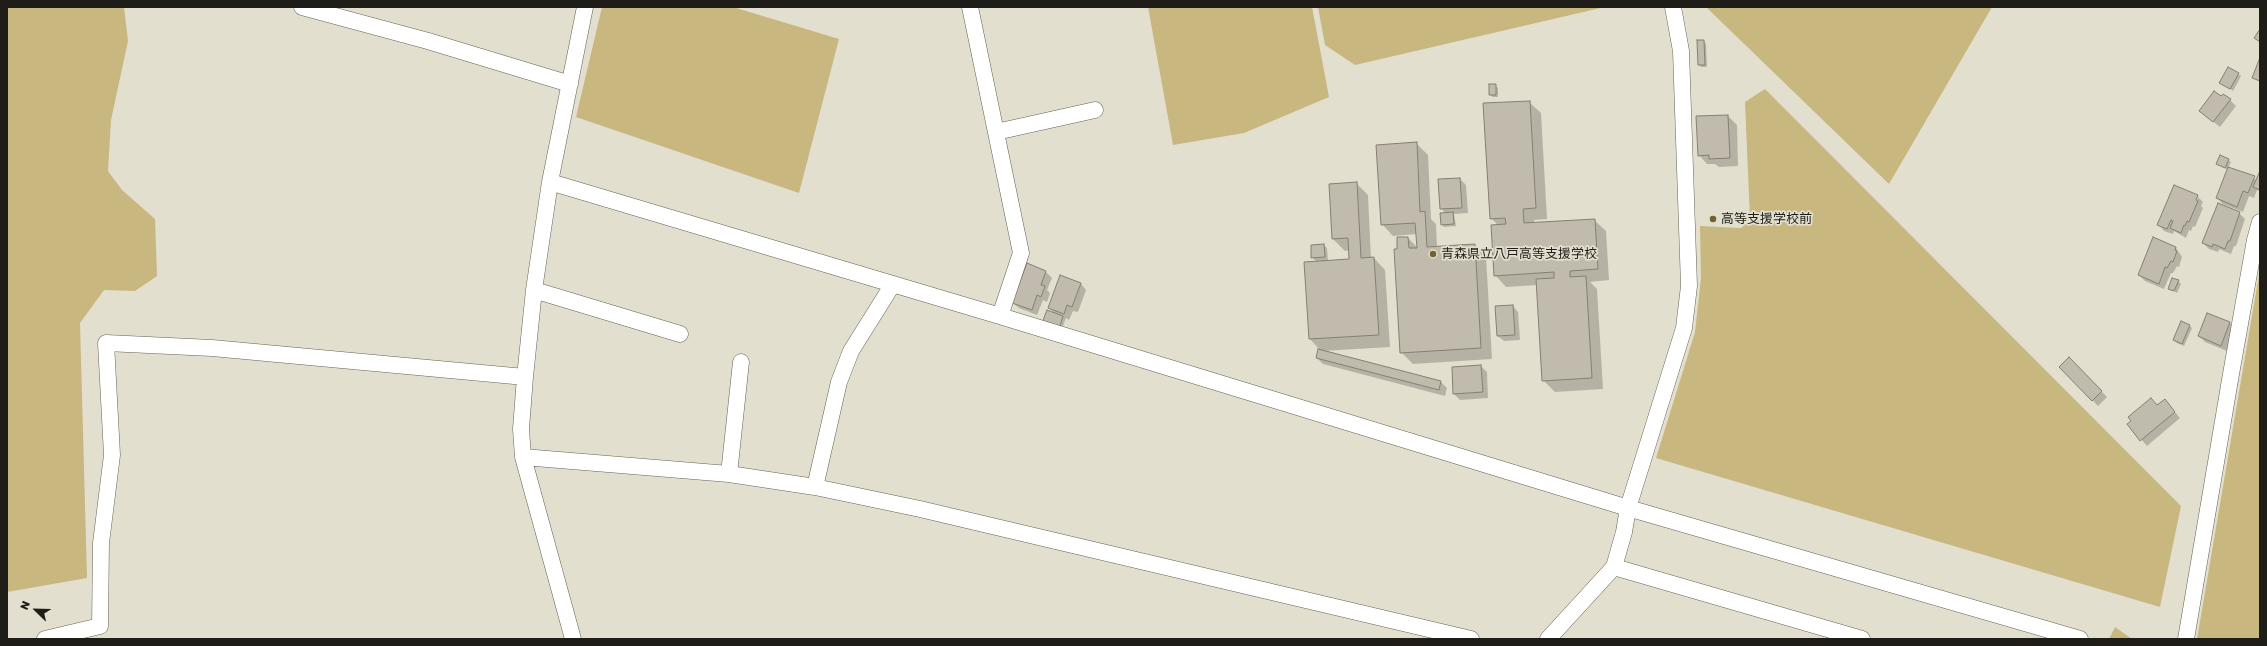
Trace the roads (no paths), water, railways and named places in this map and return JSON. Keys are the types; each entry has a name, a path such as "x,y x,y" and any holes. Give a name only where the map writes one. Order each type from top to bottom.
{"street":[{"path":"302,7 428,41 570,84"},
{"path":"573,639 523,457 521,429 534,290 550,182 585,7"},
{"path":"970,7 1021,253 1000,316"},
{"path":"1548,639 1614,568 1624,532 1628,508 1684,328 1689,286 1681,51 1673,7"},
{"path":"996,132 1095,110"},
{"path":"550,182 1000,316 1628,508 2080,639"},
{"path":"2186,639 2254,240 2260,222"},
{"path":"815,487 839,382 851,351 893,284"},
{"path":"534,290 680,334"},
{"path":"45,639 100,626 101,543 112,455 106,343 212,348 525,377"},
{"path":"729,474 741,362"},
{"path":"523,457 729,474 815,487 920,509 1471,639"},
{"path":"1614,568 1862,639"}],"place":[{"name":"高等支援学校前","path":"1713,219"},
{"name":"青森県立八戸高等支援学校","path":"1433,254"}]}
